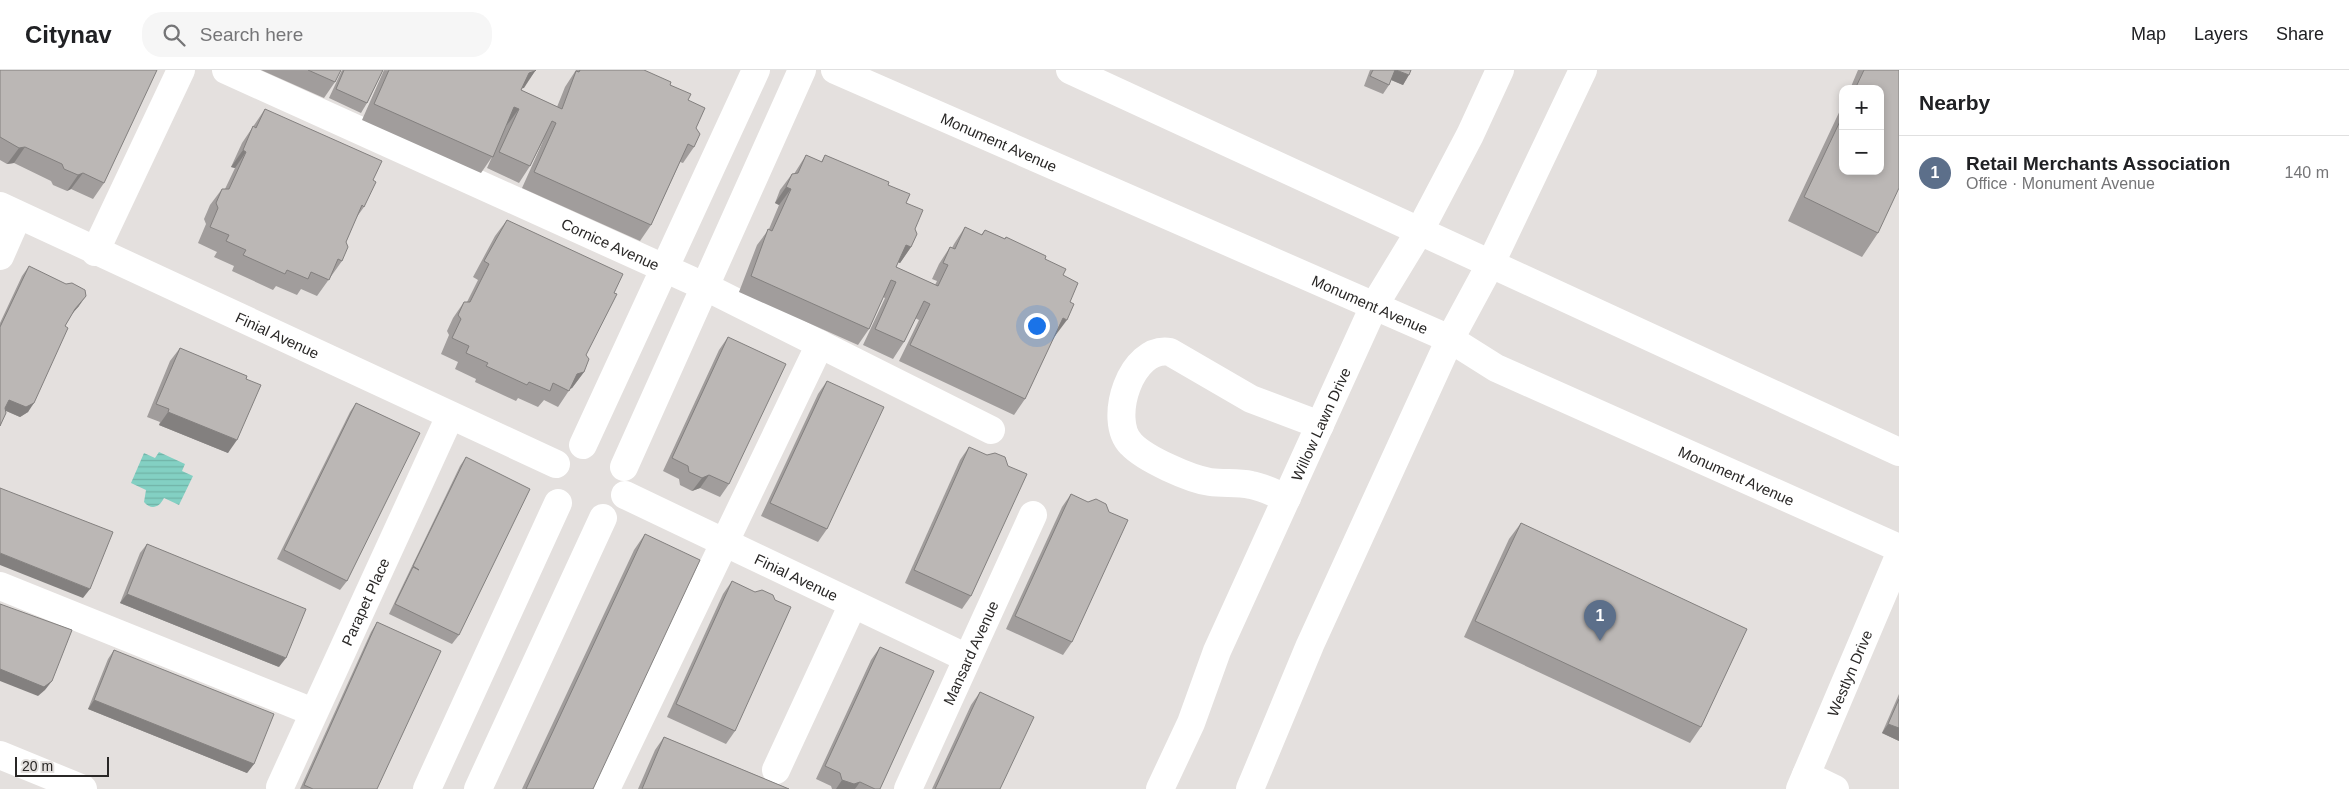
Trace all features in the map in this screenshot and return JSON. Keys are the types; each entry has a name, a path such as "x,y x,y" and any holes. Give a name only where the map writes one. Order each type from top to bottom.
{"street":[{"path":"94,252 180,70"},
{"name":"Cornice Avenue","path":"226,70 706,287 991,430"},
{"path":"583,445 756,70"},
{"path":"624,467 802,70"},
{"name":"Monument Avenue","path":"835,70 1450,340 1496,368 1899,548"},
{"path":"1070,70 1899,452"},
{"name":"Willow Lawn Drive","path":"1160,789 1191,723 1218,651 1374,306 1419,232 1470,135 1500,70"},
{"path":"1250,789 1310,645 1450,340 1490,265 1583,70"},
{"path":"0,256 9,211"},
{"name":"Finial Avenue","path":"9,211 94,252 556,464"},
{"path":"606,789 820,344"},
{"path":"1287,498 1252,485 1196,479 1138,451 1130,443 1123,429 1122,405 1129,379 1146,356 1161,351 1170,352 1251,399 1320,425"},
{"name":"Parapet Place","path":"280,787 450,416"},
{"path":"478,789 603,518 620,505 625,495 627,486 624,467 617,457 607,449 596,445 583,445 563,455 556,464 552,484 558,503 566,512 578,518 590,520 603,518"},
{"name":"Finial Avenue","path":"625,495 967,658"},
{"path":"427,789 558,503"},
{"name":"Mansard Avenue","path":"908,789 1032,516"},
{"name":"Westlyn Drive","path":"1803,782 1899,556"},
{"path":"0,586 313,712"},
{"path":"776,770 853,604"},
{"path":"0,755 83,789"},
{"path":"1803,782 1835,789"}],"water":[{"path":"159,452 185,464 182,471 193,476 179,505 164,498 157,506 149,506 144,502 146,490 131,483 144,453 155,458"}],"building":[{"path":"0,70 157,70 104,183 83,173 78,175 64,169 62,164 25,147 19,148 0,137"},
{"path":"308,70 341,70 335,82"},
{"path":"344,70 383,70 367,103 336,89"},
{"path":"389,70 536,70 529,73 521,90 562,109 576,71 644,70 671,82 670,85 691,94 688,100 705,108 696,128 700,134 694,147 688,144 651,225 534,172 556,123 552,121 530,166 499,152 519,109 514,107 493,157 374,104"},
{"path":"1373,70 1395,70 1389,85 1370,76"},
{"path":"1396,70 1411,70 1409,75"},
{"path":"1864,70 1899,70 1899,188 1878,233 1804,197 1839,123 1839,175 1884,175 1884,85 1857,85"},
{"path":"265,109 382,161 373,180 376,182 364,207 362,205 346,242 348,247 342,261 338,259 329,280 311,272 308,279 287,270 285,274 243,255 246,250 226,241 229,235 210,227 218,208 216,203 222,189 229,189 246,152 243,150 253,126 256,128"},
{"path":"806,155 822,162 825,155 889,182 888,185 910,194 906,203 923,210 915,229 917,234 911,247 906,245 896,267 938,286 948,265 943,263 950,247 955,249 965,227 982,235 985,230 1005,239 1006,237 1046,256 1045,259 1066,269 1063,275 1078,283 1070,302 1074,304 1067,320 1063,318 1025,399 910,345 930,304 924,301 904,342 875,329 896,282 891,280 869,329 751,276 768,229 772,231 791,189 786,187 792,174 798,173"},
{"path":"507,220 623,274 614,293 617,294 586,355 589,359 584,372 577,374 569,391 553,383 550,391 529,382 527,385 486,366 488,363 466,353 469,346 452,338 461,319 458,315 464,302 470,302 489,264 484,261"},
{"path":"29,266 66,284 72,283 85,290 86,296 75,309 65,326 68,328 34,403 26,407 9,400 0,426 0,327"},
{"path":"728,337 786,364 729,484 709,475 702,478 689,472 688,466 672,458"},
{"path":"180,348 247,376 246,379 261,385 237,440 168,412 169,409 156,404"},
{"path":"827,381 884,407 827,529 770,503"},
{"path":"356,403 420,433 347,581 284,550"},
{"path":"969,447 987,455 995,453 1005,457 1008,466 1027,474 971,596 914,570"},
{"path":"466,457 530,489 459,635 395,604 413,567 419,570 413,566"},
{"path":"0,488 113,532 90,589 0,553"},
{"path":"1071,494 1088,502 1096,499 1106,504 1109,512 1128,520 1072,642 1015,616"},
{"path":"1521,523 1747,629 1701,727 1475,621"},
{"path":"645,534 700,560 593,789 526,789"},
{"path":"147,544 306,609 286,658 127,594"},
{"path":"732,581 755,592 762,590 773,595 775,600 791,607 735,731 676,704"},
{"path":"0,604 72,630 52,681 44,687 0,669"},
{"path":"377,622 441,651 377,789 313,789 304,785"},
{"path":"880,647 934,671 880,789 875,789 860,782 854,784 842,780 840,773 825,766"},
{"path":"114,650 274,714 254,764 94,700"},
{"path":"980,692 1034,717 1000,789 935,789"},
{"path":"1899,699 1899,728 1888,724"},
{"path":"664,737 789,789 642,789"}],"place":[{"name":"Retail Merchants Association","path":"1600,641"}]}
